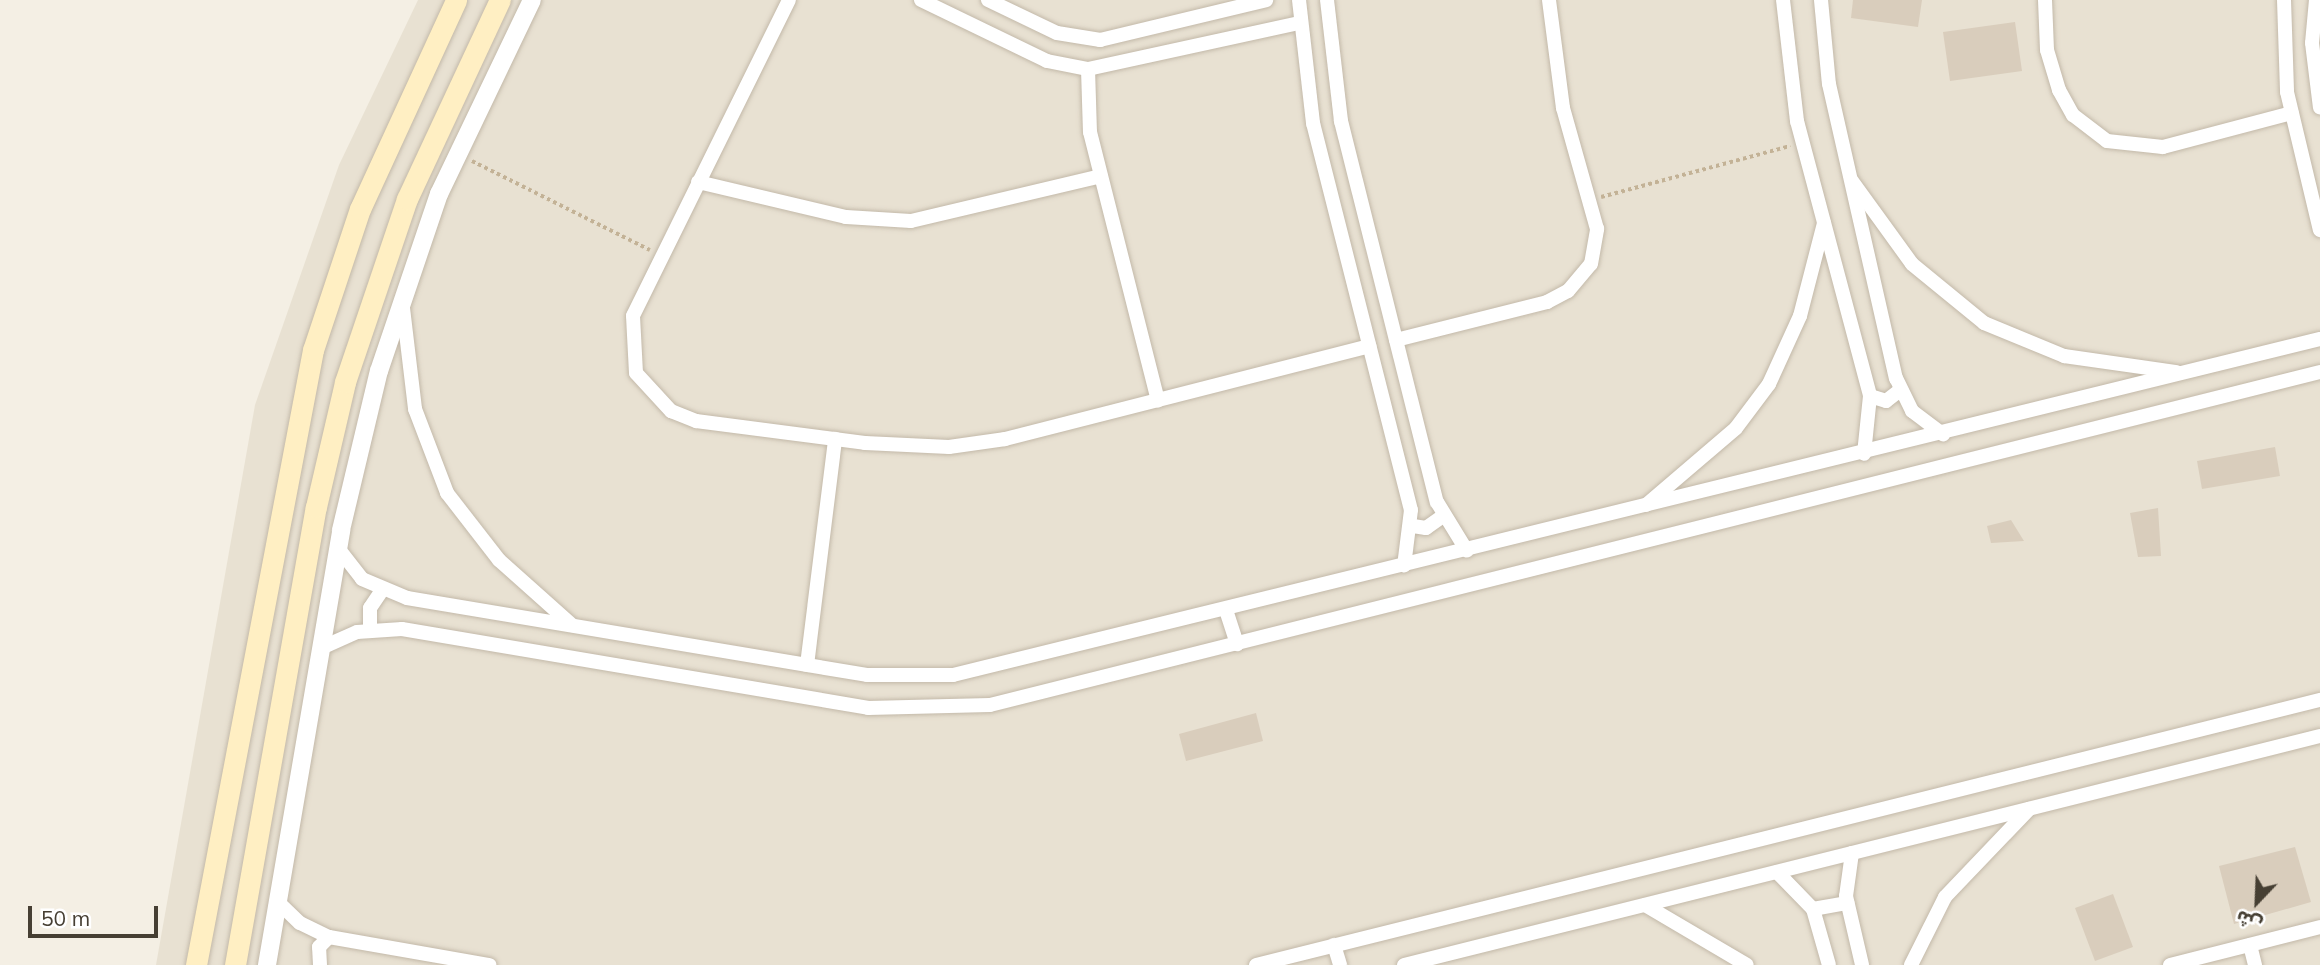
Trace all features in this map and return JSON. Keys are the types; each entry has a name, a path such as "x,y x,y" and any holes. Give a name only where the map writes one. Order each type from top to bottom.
{"main road":[{"path":"196,965 285,471 313,351 360,209 456,0"},
{"path":"235,965 316,507 345,382 407,199 500,0"}],"street":[{"path":"267,965 338,548 402,294 458,154 532,0"},
{"path":"789,0 662,255 630,330 631,359 650,396 696,421 921,448 977,444 1158,401 1369,345"},
{"path":"921,0 1047,61 1088,69 1300,23"},
{"path":"988,0 1057,33 1100,40 1266,0"},
{"path":"1299,0 1313,123 1412,526 1404,566"},
{"path":"1327,0 1341,121 1396,340 1442,517 1467,551"},
{"path":"1396,340 1568,291 1595,252 1589,201 1561,95 1549,0"},
{"path":"1783,0 1785,55 1802,142 1871,396 1864,454"},
{"path":"1821,0 1826,65 1848,175 1900,390 1921,420 1943,434"},
{"path":"2045,0 2047,50 2059,90 2073,115 2107,141 2163,147 2292,113"},
{"path":"2284,0 2282,44 2292,113 2320,230"},
{"path":"2316,0 2320,108"},
{"path":"1088,69 1087,117 1158,401"},
{"path":"1848,175 1912,264 1984,323 2064,356 2185,373"},
{"path":"698,182 846,216 911,221 1101,176"},
{"path":"1642,508 1736,428 1769,384 1800,316 1824,222"},
{"path":"402,294 409,378 434,467 480,539 573,626"},
{"path":"338,548 353,570 382,590 573,626 807,665 896,677 982,672 2320,339"},
{"path":"321,648 370,629 908,710 1020,699 2320,372"},
{"path":"1871,396 1886,401 1900,390"},
{"path":"807,665 835,439"},
{"path":"1412,526 1432,526 1442,517"},
{"path":"370,629 370,608 382,590"},
{"path":"1226,610 1237,643"},
{"path":"1256,965 2320,700"},
{"path":"1404,965 2320,736"},
{"path":"1911,965 1945,897 2029,808"},
{"path":"1852,853 1847,903 1862,965"},
{"path":"1777,872 1813,909 1829,965"},
{"path":"278,902 300,923 329,937 490,965"},
{"path":"1813,909 1847,903"},
{"path":"1645,905 1746,965"},
{"path":"2170,965 2320,927"},
{"path":"320,965 319,947 329,937"},
{"path":"1334,945 1340,965"},
{"path":"2250,945 2255,965"}],"path":[{"path":"1589,201 1802,142"},
{"path":"458,154 662,255"}],"shaded area":[{"path":"418,0 2320,0 2320,965 156,965 255,405 339,165"}],"building":[{"path":"1853,0 1922,0 1918,27 1851,18"},
{"path":"2015,22 2022,71 1950,81 1943,32"},
{"path":"2275,447 2280,476 2202,489 2197,461"},
{"path":"2158,508 2161,556 2138,557 2130,513"},
{"path":"2011,520 2024,541 1991,543 1987,526"},
{"path":"1256,713 1263,741 1186,761 1179,734"},
{"path":"2295,847 2311,902 2234,924 2219,866"},
{"path":"2113,894 2133,947 2095,961 2075,908"}]}
